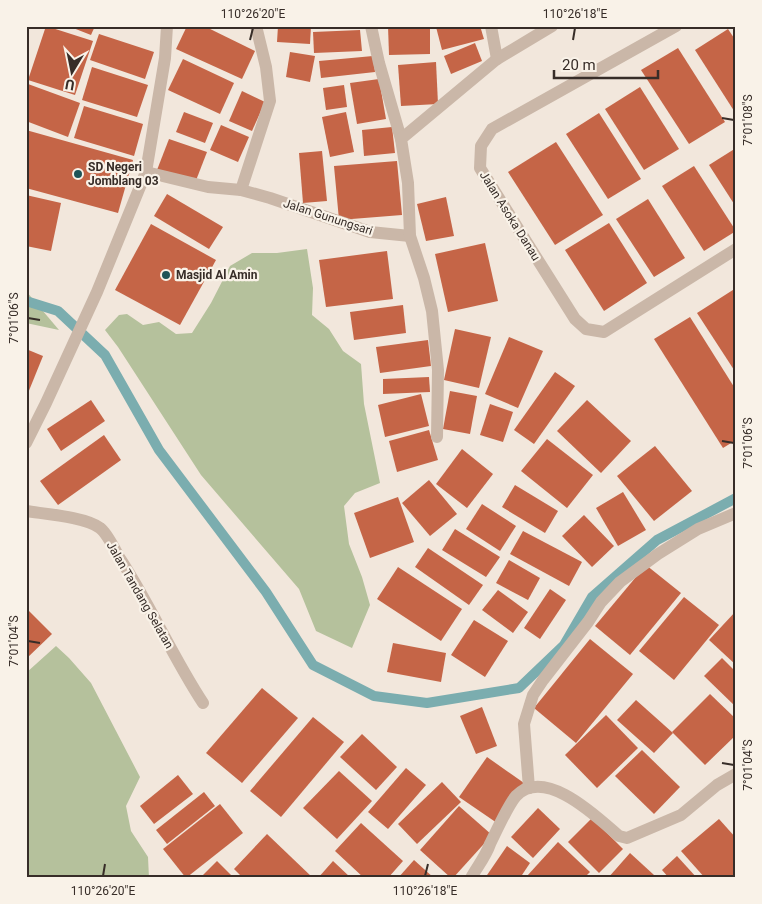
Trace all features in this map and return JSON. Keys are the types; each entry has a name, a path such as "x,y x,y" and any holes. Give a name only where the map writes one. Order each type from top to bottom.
{"street":[{"path":"26,443 46,404 97,292 146,172 165,58 167,26"},
{"path":"241,190 270,101 266,67 256,26"},
{"path":"371,26 400,140 408,183 410,236 424,278 432,311 438,370 438,437"},
{"path":"491,26 496,59"},
{"path":"400,140 496,59 552,26"},
{"name":"Jalan Asoka Danau","path":"676,26 492,129 481,146 480,168 575,320 586,329 604,332 736,249"},
{"name":"Jalan Gunungsari","path":"146,172 208,187 241,190 370,232 410,236"},
{"name":"Jalan Tandang Selatan","path":"26,511 83,521 101,529 130,574 184,673 203,703"},
{"path":"529,788 524,724 533,696 543,680 588,622 600,602 620,582 658,554 698,529 736,513"},
{"path":"471,878 516,796 529,788 550,788 577,801 619,836 627,838 681,815 717,785 736,774"}],"green space":[{"path":"307,249 313,288 312,315 329,329 343,351 361,364 364,404 380,483 355,493 344,506 349,544 362,577 370,605 352,648 316,631 299,589 201,475 105,330 119,315 127,314 143,325 159,322 176,334 192,333 211,303 230,266 252,253 277,253"},
{"path":"26,291 59,330 26,323"},
{"path":"56,646 91,683 140,777 126,806 131,831 148,857 149,878 26,878 26,673"}],"building":[{"path":"46,26 93,41 75,95 28,80"},
{"path":"68,26 95,26 91,35"},
{"path":"187,26 204,26 255,51 242,79 176,49"},
{"path":"278,26 311,26 310,44 277,42"},
{"path":"388,26 430,26 430,54 389,55"},
{"path":"480,26 484,39 442,50 436,27"},
{"path":"728,29 736,41 736,114 695,50"},
{"path":"360,30 362,51 314,53 313,32"},
{"path":"99,34 154,52 145,79 90,60"},
{"path":"475,43 482,61 451,74 444,56"},
{"path":"678,48 725,122 689,144 641,70"},
{"path":"290,52 315,56 310,82 286,77"},
{"path":"373,56 375,72 321,78 319,61"},
{"path":"183,59 234,83 220,114 168,90"},
{"path":"436,62 438,104 401,106 398,65"},
{"path":"92,67 148,85 137,117 82,100"},
{"path":"379,79 386,119 357,124 350,83"},
{"path":"28,84 80,103 68,137 26,121 26,88"},
{"path":"344,85 347,107 326,110 323,88"},
{"path":"640,87 679,149 644,170 605,109"},
{"path":"242,91 265,102 252,131 229,121"},
{"path":"84,106 143,124 134,156 74,138"},
{"path":"184,112 213,123 205,143 176,132"},
{"path":"346,112 354,152 330,157 322,117"},
{"path":"599,113 641,179 608,199 566,134"},
{"path":"221,125 249,137 238,162 210,150"},
{"path":"392,127 395,153 364,156 362,130"},
{"name":"SD Negeri Jomblang 03","path":"26,130 133,160 118,213 26,188"},
{"path":"169,139 207,152 195,183 157,170"},
{"path":"556,142 603,215 555,245 508,172"},
{"path":"736,148 736,207 709,165"},
{"path":"322,151 327,201 303,203 299,153"},
{"path":"397,161 402,215 339,220 334,166"},
{"path":"694,166 736,231 704,251 662,186"},
{"path":"167,194 223,227 209,249 154,216"},
{"path":"26,195 61,203 51,251 26,246"},
{"path":"446,197 454,236 426,241 417,204"},
{"path":"648,199 685,258 654,277 616,219"},
{"path":"609,223 647,283 604,311 565,250"},
{"name":"Masjid Al Amin","path":"151,224 216,260 180,325 115,290"},
{"path":"485,243 498,301 448,312 435,254"},
{"path":"387,251 393,299 326,307 319,260"},
{"path":"736,288 736,373 697,313"},
{"path":"403,305 406,333 354,340 350,312"},
{"path":"690,317 736,390 736,440 723,448 654,339"},
{"path":"455,329 491,337 479,388 444,380"},
{"path":"509,337 543,351 518,408 485,394"},
{"path":"428,340 431,366 380,373 376,347"},
{"path":"26,349 43,356 26,398"},
{"path":"555,372 575,386 534,444 514,430"},
{"path":"429,377 430,392 383,394 383,379"},
{"path":"450,391 477,396 470,434 443,429"},
{"path":"421,394 429,426 385,437 378,405"},
{"path":"91,400 105,421 61,451 47,429"},
{"path":"587,400 631,441 601,473 557,431"},
{"path":"490,404 513,412 503,442 480,435"},
{"path":"429,430 438,460 397,472 389,441"},
{"path":"104,435 121,460 58,505 40,481"},
{"path":"547,439 593,475 567,508 521,471"},
{"path":"655,446 692,491 654,521 617,476"},
{"path":"462,449 493,474 467,508 436,484"},
{"path":"429,480 457,514 430,536 402,503"},
{"path":"515,485 558,511 545,533 502,507"},
{"path":"623,492 646,530 618,546 596,508"},
{"path":"398,497 414,542 370,558 354,513"},
{"path":"482,504 516,526 500,551 466,529"},
{"path":"584,515 614,546 592,567 562,536"},
{"path":"455,529 500,557 486,577 442,550"},
{"path":"523,531 582,562 569,586 510,554"},
{"path":"428,548 483,585 469,605 415,567"},
{"path":"509,560 540,578 528,600 496,583"},
{"path":"646,565 681,593 630,655 595,626"},
{"path":"398,567 462,609 441,641 377,599"},
{"path":"550,589 566,600 540,639 524,628"},
{"path":"498,590 528,612 513,633 482,610"},
{"path":"684,597 719,625 674,680 639,651"},
{"path":"26,608 52,634 26,659"},
{"path":"736,611 736,665 709,640"},
{"path":"474,620 508,641 485,677 451,655"},
{"path":"590,639 633,674 576,743 534,708"},
{"path":"393,643 446,653 441,682 387,672"},
{"path":"722,658 736,672 736,707 704,676"},
{"path":"262,688 298,718 242,783 206,753"},
{"path":"710,694 736,719 736,735 705,765 672,732"},
{"path":"636,700 673,733 654,753 617,720"},
{"path":"482,707 497,746 476,754 460,716"},
{"path":"606,715 638,748 597,788 565,755"},
{"path":"313,717 344,742 281,817 250,791"},
{"path":"362,734 397,767 376,790 340,757"},
{"path":"642,750 680,787 654,814 615,776"},
{"path":"487,757 524,783 497,823 459,797"},
{"path":"406,768 426,785 388,829 368,812"},
{"path":"339,771 372,801 337,839 303,808"},
{"path":"178,775 193,794 154,824 140,806"},
{"path":"442,782 461,802 417,844 398,824"},
{"path":"204,792 215,806 167,844 156,830"},
{"path":"220,804 243,833 186,878 163,849"},
{"path":"459,806 492,835 451,878 420,850"},
{"path":"538,808 560,829 533,858 511,837"},
{"path":"592,818 623,849 599,873 568,842"},
{"path":"719,819 736,838 736,878 705,878 681,851"},
{"path":"361,823 403,861 388,878 364,878 335,851"},
{"path":"267,834 313,878 243,878 234,869"},
{"path":"558,842 590,872 584,878 529,878 527,876"},
{"path":"507,846 530,863 520,878 485,878"},
{"path":"630,853 654,875 651,878 608,878"},
{"path":"677,856 697,878 669,878 662,870"},
{"path":"414,860 434,878 398,878"},
{"path":"217,861 234,878 200,878"},
{"path":"333,861 351,878 318,878"}],"waterway":[{"path":"26,301 58,311 105,355 159,450 266,592 313,665 374,696 427,703 519,688 564,645 592,597 657,540 736,498"}],"place":[{"name":"SD Negeri Jomblang 03","path":"78,174"},
{"name":"Masjid Al Amin","path":"166,275"}]}
